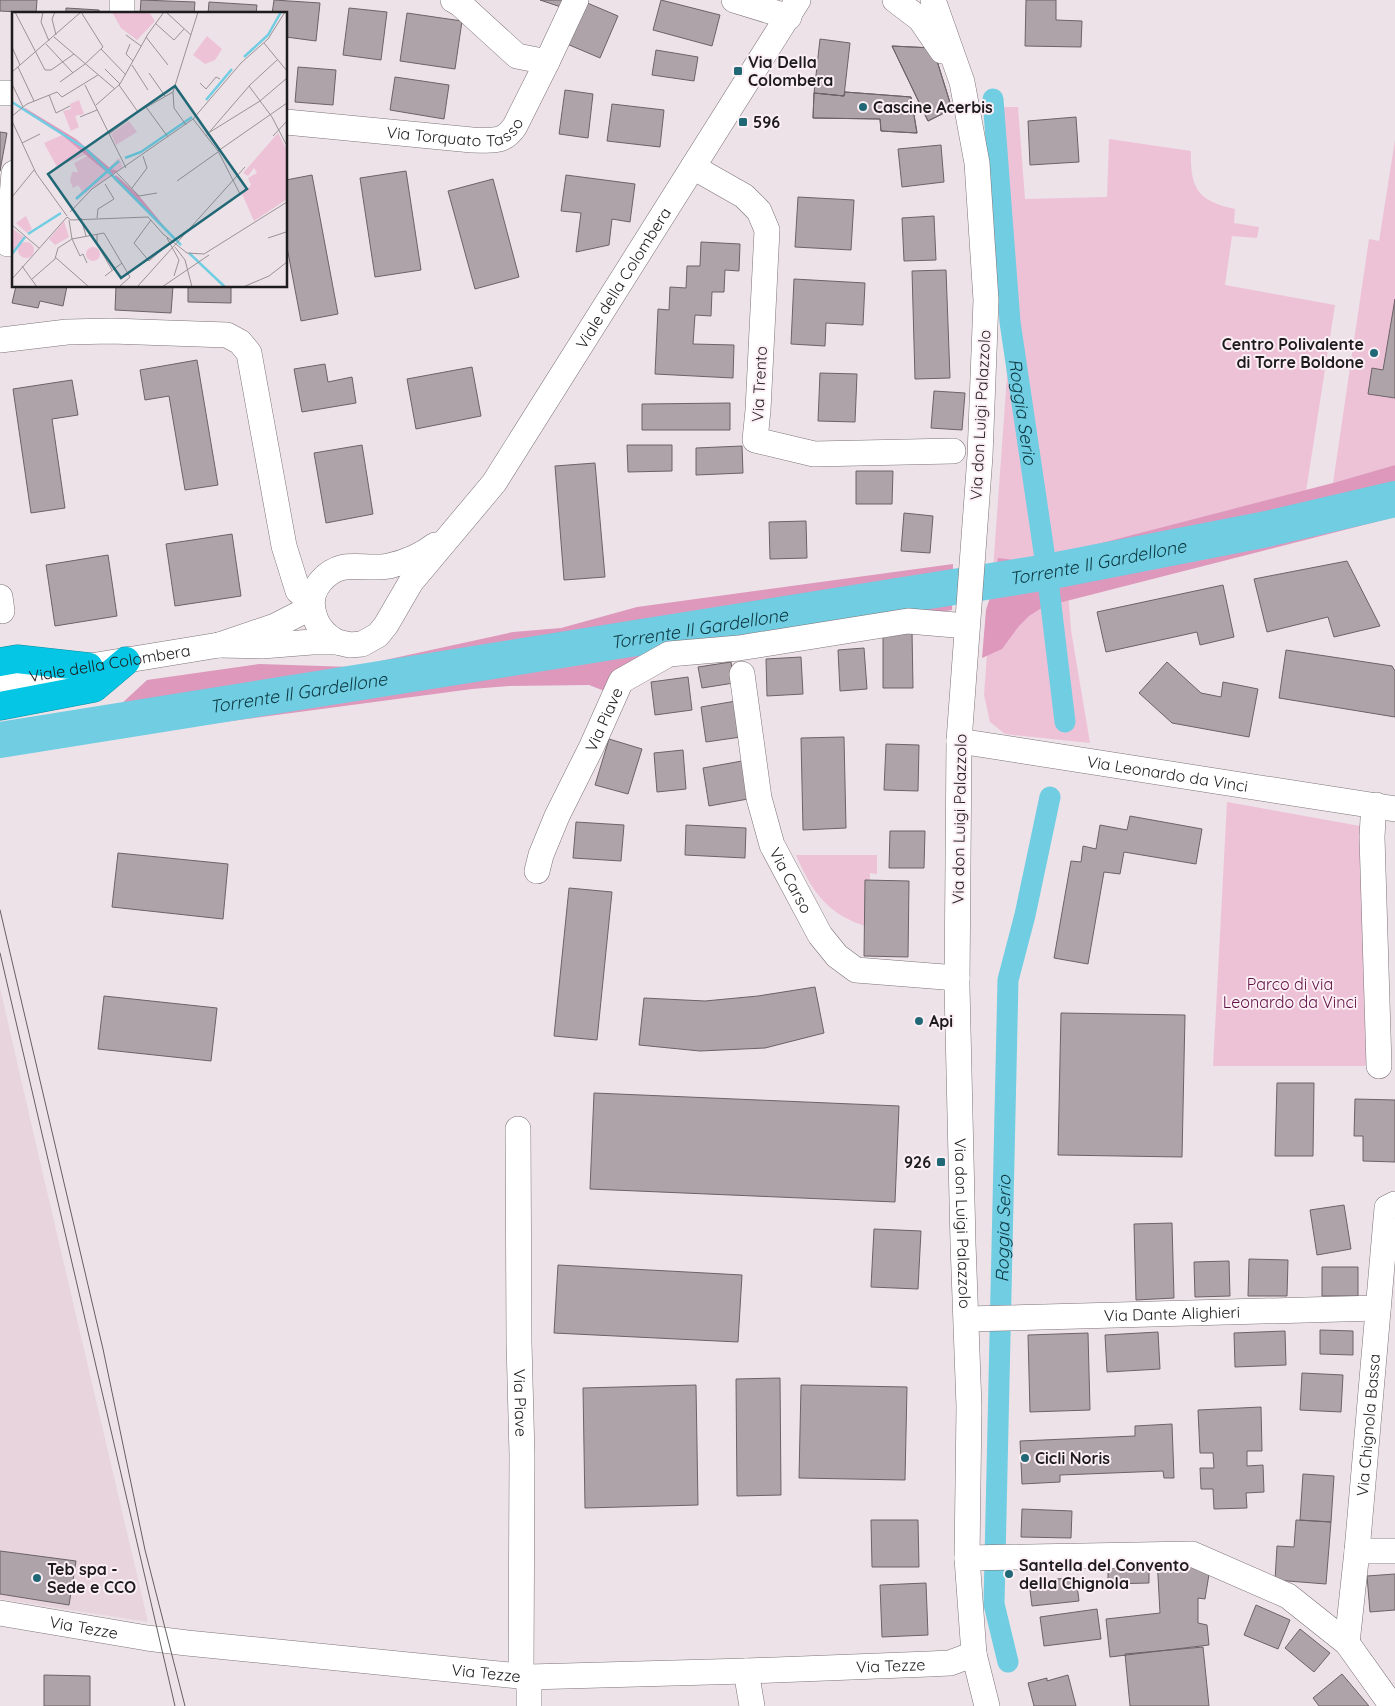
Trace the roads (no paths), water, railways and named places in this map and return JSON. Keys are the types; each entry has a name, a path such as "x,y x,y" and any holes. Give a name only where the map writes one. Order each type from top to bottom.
{"highway":[{"path":"0,662 17,660 89,667"},
{"path":"0,706 94,688 126,661"}],"street":[{"path":"453,0 460,4 517,56 547,62"},
{"name":"Via Torquato Tasso","path":"288,122 472,140 498,140 509,135 515,126 576,0"},
{"path":"734,0 793,8"},
{"name":"Viale della Colombera","path":"219,644 262,646 337,642 350,645 362,644 378,635 412,582 494,483 793,8 816,0"},
{"name":"Via don Luigi Palazzolo","path":"895,0 920,19 962,82"},
{"name":"Via don Luigi Palazzolo","path":"933,0 962,82 977,163 986,300 980,456 959,741 957,978 969,1407 990,1558 974,1654 987,1706"},
{"name":"Via Trento","path":"693,167 744,196 759,211 767,230 755,440 814,454 953,451"},
{"path":"8,244 12,197"},
{"path":"0,340 67,332 111,331 227,335 240,342 249,353 282,535 298,590 312,604"},
{"name":"Viale della Colombera","path":"282,535 294,553 302,559 321,566 339,568 350,566 387,566 423,555 451,533"},
{"path":"364,567 381,578 387,587 392,605 389,618"},
{"path":"337,642 328,637 319,627 315,620 312,604 317,586 328,574 339,568"},
{"name":"Viale della Colombera","path":"0,681 219,644 275,626 312,604"},
{"name":"Via Piave","path":"537,870 557,816 591,748 621,681 669,654 739,648 908,621 968,615"},
{"name":"Via Carso","path":"742,674 759,798 772,846 820,936 837,956 856,970 957,978"},
{"name":"Via Leonardo da Vinci","path":"959,741 1386,807"},
{"name":"Via Leonardo da Vinci","path":"1379,1066 1372,837 1373,819 1386,807"},
{"name":"Via Piave","path":"518,1129 525,1676 529,1706"},
{"name":"Via Chignola Bassa","path":"1347,1643 1378,1308 1391,1206"},
{"name":"Via Dante Alighieri","path":"966,1319 1378,1308"},
{"path":"1357,1551 1395,1551"},
{"path":"990,1558 1192,1554 1288,1596 1347,1643 1392,1706"},
{"name":"Via Tezze","path":"0,1613 187,1643 525,1676 746,1672 929,1664 950,1662 974,1654"},
{"path":"746,1672 752,1706"}],"waterway":[{"name":"Roggia Serio","path":"993,99 1010,322 1047,572 1065,722"},
{"name":"Torrente Il Gardellone","path":"0,740 1047,572 1267,529 1395,499"},
{"name":"Roggia Serio","path":"1008,1662 994,1604 1008,980 1025,915 1050,797"}],"tram line":[{"path":"0,910 103,1349 145,1550 185,1706"},
{"path":"0,953 175,1706"}],"place":[{"name":"Via Della Colombera","path":"738,71"},
{"name":"Cascine Acerbis","path":"863,107"},
{"name":"596","path":"743,122"},
{"name":"Centro Polivalente di Torre Boldone","path":"1374,353"},
{"name":"Api","path":"919,1021"},
{"name":"926","path":"941,1162"},
{"name":"Cicli Noris","path":"1025,1458"},
{"name":"Santella del Convento della Chignola","path":"1009,1574"},
{"name":"Teb spa - Sede e CCO","path":"37,1578"}],"park label":[{"name":"Parco di via Leonardo da Vinci","path":"1290,993"}]}
